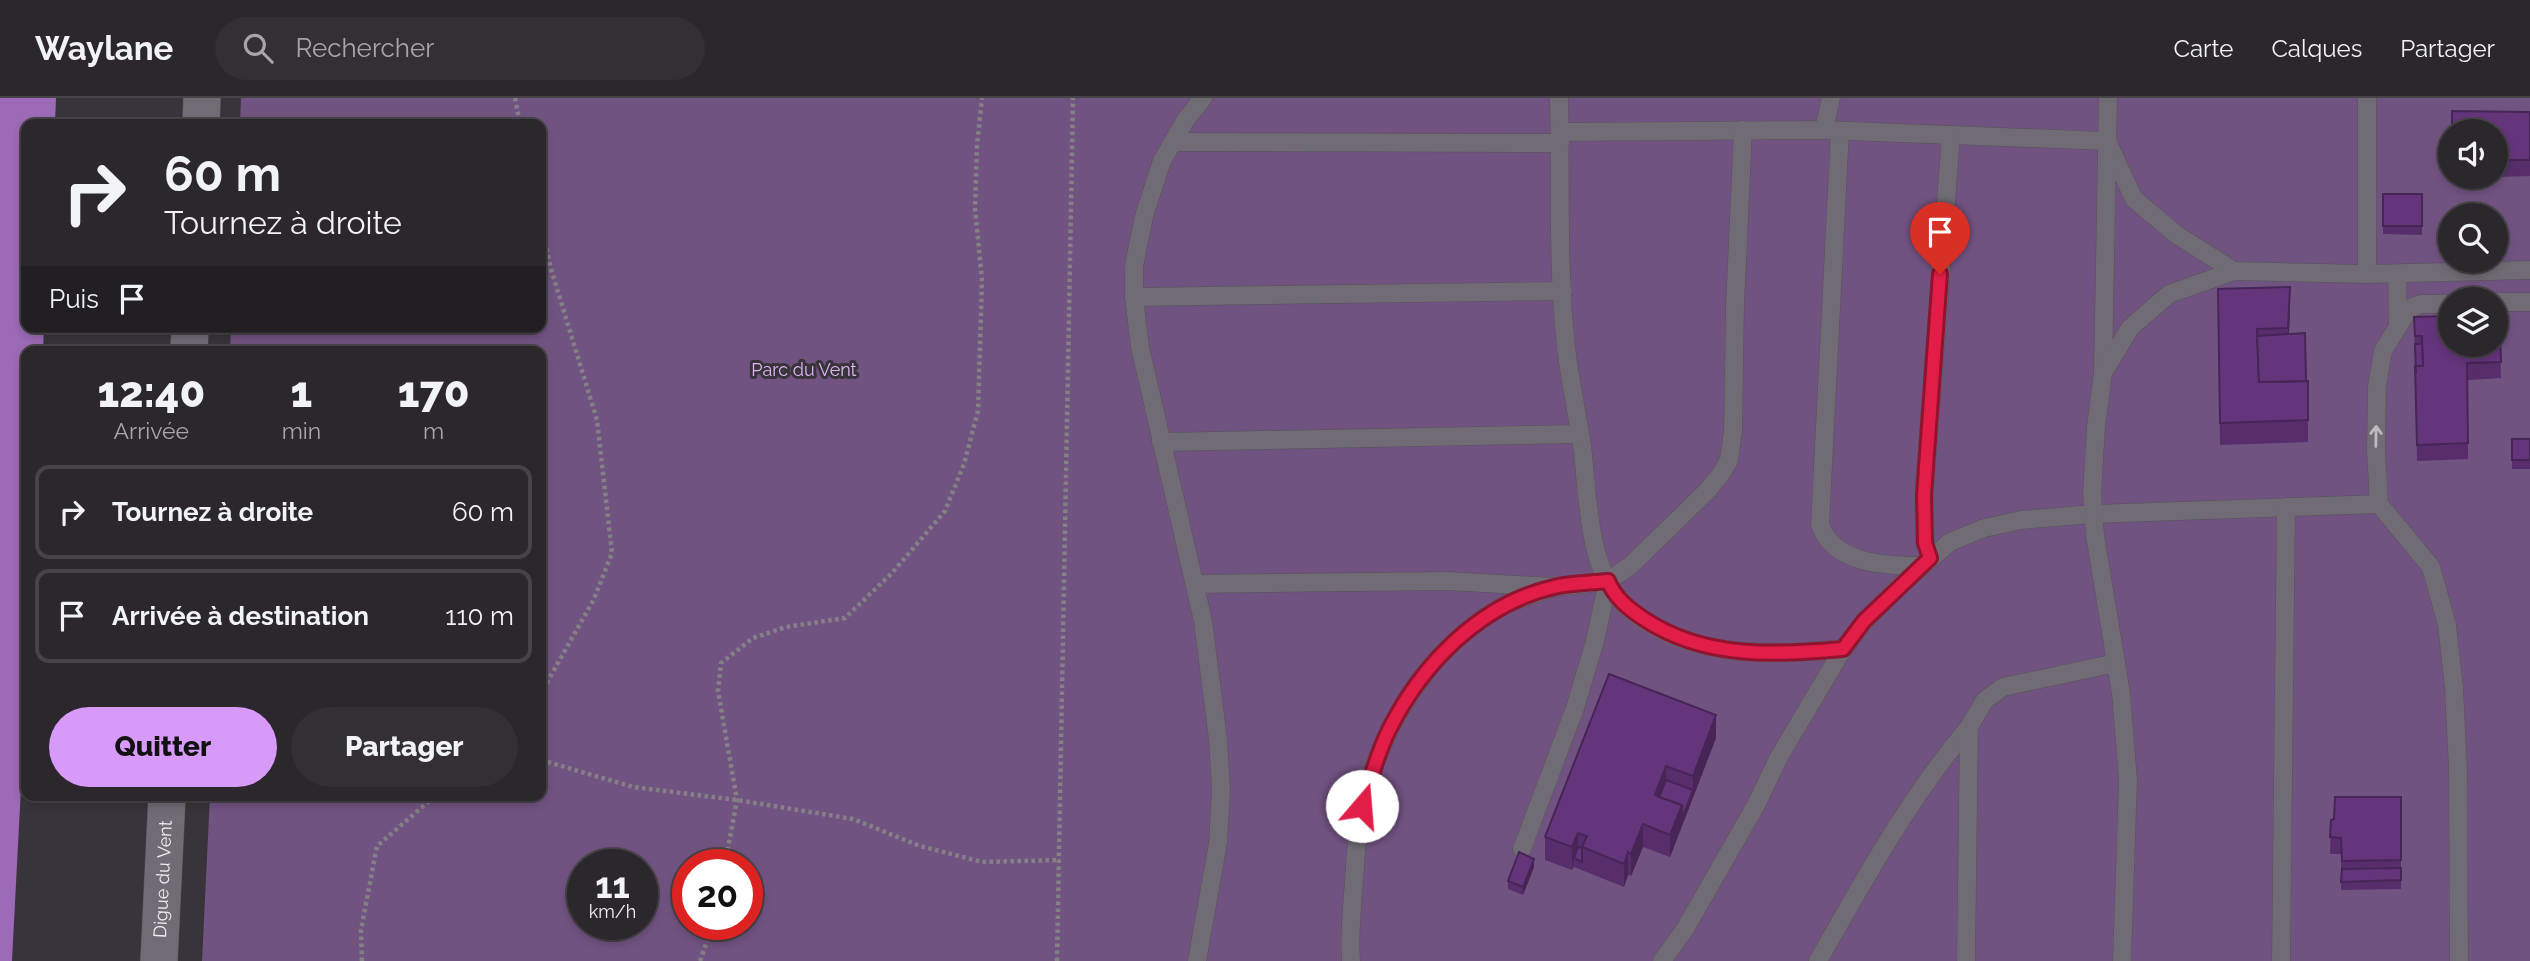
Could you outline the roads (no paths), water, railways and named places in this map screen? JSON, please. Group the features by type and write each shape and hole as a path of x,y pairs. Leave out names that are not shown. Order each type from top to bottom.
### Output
{"street":[{"path":"201,119 202,98"},
{"name":"Digue du Vent","path":"159,961 167,801"}],"lane":[{"path":"1197,961 1218,844 1221,790 1213,689 1195,584 1140,347 1134,297 1134,266 1144,216 1162,161 1203,98"},
{"path":"1559,98 1566,347 1593,544 1611,590 1629,609 1656,627 1685,641 1730,652 1783,654 1843,649"},
{"path":"1830,98 1832,130 1820,525 1825,537 1844,553 1866,562 1884,565 1925,562"},
{"path":"2108,98 2103,373 2096,427 2093,514 2121,692 2128,780 2122,961"},
{"path":"2367,98 2367,274"},
{"path":"1174,142 1560,138 1743,130 1832,130 2107,141"},
{"path":"1195,584 1448,582 1554,587 1608,581 1631,565 1721,474 1729,460 1735,389 1735,306 1743,130"},
{"path":"1925,562 1924,495 1951,135"},
{"path":"2107,141 2134,199 2177,235 2234,271"},
{"path":"2103,373 2130,328 2169,294 2234,271 2397,274 2530,270"},
{"path":"2397,274 2399,325"},
{"path":"1134,297 1563,291"},
{"path":"2508,302 2530,302"},
{"path":"2438,304 2413,307 2383,351 2377,387 2376,450 2379,504 2431,567 2447,625 2454,688 2458,769 2459,961"},
{"path":"1161,442 1579,434"},
{"path":"1662,961 1691,918 1756,805 1779,757 1843,649 1864,621 1925,562 1950,542 1984,528 2021,520 2093,514 2379,504"},
{"path":"2281,961 2286,507"},
{"path":"1522,849 1575,708 1595,641 1608,581"},
{"path":"1351,961 1349,932 1356,839 1362,806 1389,731 1412,690 1441,653 1473,626 1504,606 1554,587"},
{"path":"1818,961 1915,797 1969,727 1985,700 2003,687 2116,663"},
{"path":"1966,961 1969,727"}],"park label":[{"name":"Parc du Vent","path":"804,370"}]}
